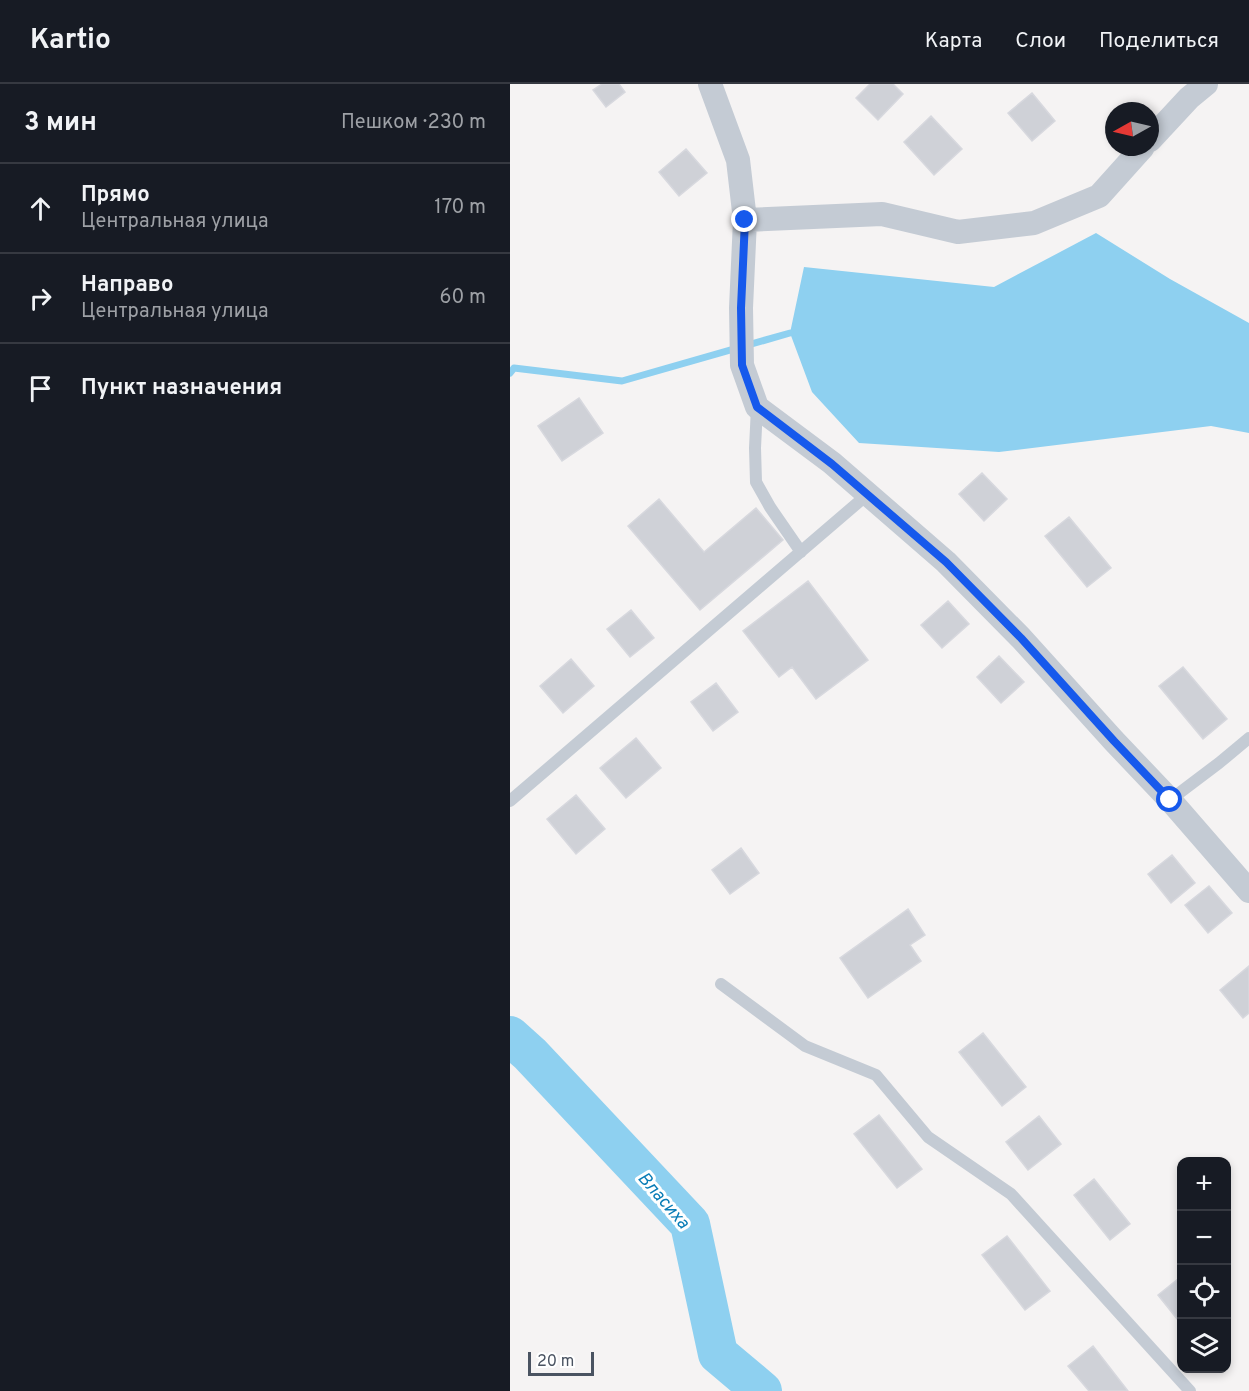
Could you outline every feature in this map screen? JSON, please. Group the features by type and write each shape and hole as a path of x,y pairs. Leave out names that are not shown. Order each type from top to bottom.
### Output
{"street":[{"path":"710,84 738,160 745,220 741,308 742,365 757,407 832,464 946,562 1021,638 1170,800 1249,891"},
{"path":"1159,130 1189,98 1206,84"},
{"path":"745,220 882,214 958,231 1034,223 1099,196 1135,156"}],"lane":[{"path":"757,407 756,482 801,552"},
{"path":"510,801 868,494"},
{"path":"1170,800 1249,738"},
{"path":"721,984 805,1046 876,1075 928,1137 1011,1194 1190,1391"}],"water":[{"path":"1096,233 1170,279 1249,323 1249,433 1211,426 999,452 859,443 812,392 790,333 804,267 994,287"}],"building":[{"path":"602,84 619,84 625,92 606,107 593,90"},
{"path":"870,84 893,84 903,94 878,120 856,98"},
{"path":"1032,93 1055,121 1032,141 1008,113"},
{"path":"931,116 962,149 934,175 904,142"},
{"path":"686,149 707,173 679,196 659,172"},
{"path":"579,398 603,433 562,461 538,426"},
{"path":"982,473 1007,499 984,521 959,494"},
{"path":"659,499 704,552 756,508 783,540 700,610 628,526"},
{"path":"1069,517 1111,568 1087,587 1045,536"},
{"path":"808,581 868,660 816,699 792,667 779,677 743,631"},
{"path":"948,601 969,624 942,648 921,625"},
{"path":"631,610 654,638 630,657 607,629"},
{"path":"999,656 1024,682 1001,703 977,677"},
{"path":"571,659 594,686 563,713 540,686"},
{"path":"1183,667 1227,719 1203,739 1159,686"},
{"path":"716,683 738,712 713,731 691,702"},
{"path":"636,738 661,768 626,798 600,768"},
{"path":"576,795 605,829 576,854 547,819"},
{"path":"741,848 759,873 730,894 712,870"},
{"path":"1172,855 1195,883 1171,903 1148,874"},
{"path":"1209,886 1232,913 1208,933 1185,905"},
{"path":"908,909 925,935 910,945 921,961 868,998 840,958"},
{"path":"1249,966 1249,1013 1243,1018 1220,990"},
{"path":"983,1033 1026,1087 1002,1106 959,1052"},
{"path":"879,1115 922,1169 897,1188 854,1134"},
{"path":"1039,1116 1061,1144 1028,1170 1006,1142"},
{"path":"1094,1179 1130,1224 1110,1240 1074,1195"},
{"path":"1007,1236 1050,1291 1025,1310 982,1255"},
{"path":"1177,1280 1177,1319 1158,1295"},
{"path":"1093,1346 1128,1391 1089,1391 1068,1366"}],"waterway":[{"path":"510,373 514,368 622,381 790,333"},
{"name":"Власиха","path":"510,1036 530,1054 690,1224 718,1354 762,1391"}],"route":[{"path":"745,220 741,308 742,365 757,407 832,464 946,562 1021,638 1170,800"}]}
